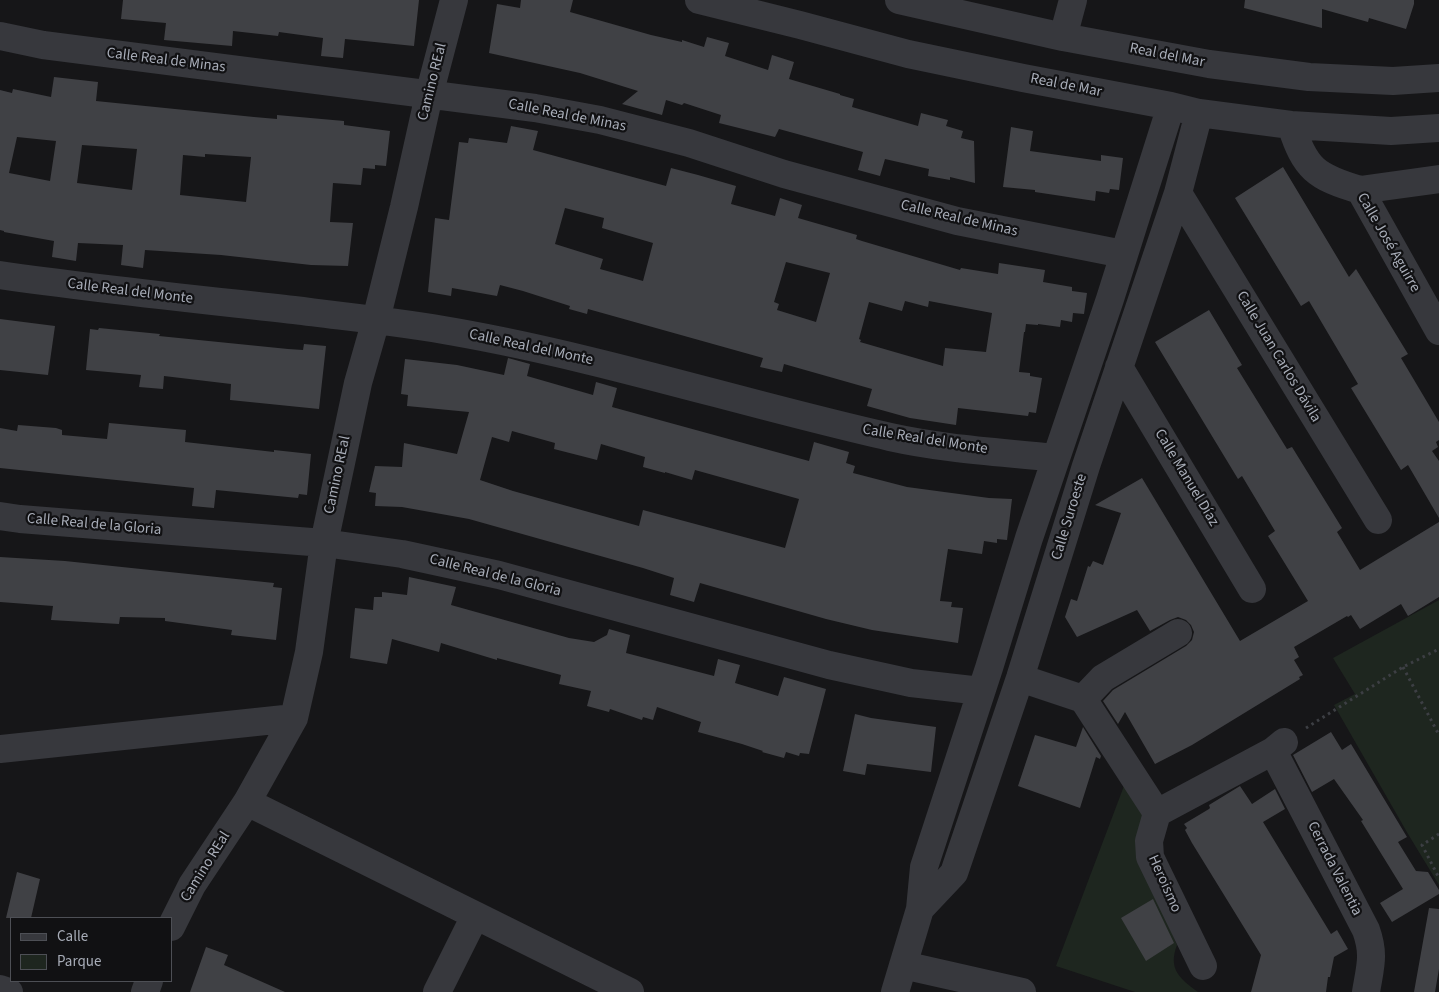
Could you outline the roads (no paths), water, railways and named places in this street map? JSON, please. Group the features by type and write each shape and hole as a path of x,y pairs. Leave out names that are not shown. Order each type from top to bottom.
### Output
{"street":[{"name":"Camino REal","path":"172,925 192,885 247,802 294,718 309,652 324,543 358,383 376,320 429,95 454,0"},
{"name":"Real de Mar","path":"699,0 908,54 1199,113 1292,125 1391,131 1439,128"},
{"name":"Real del Mar","path":"899,0 1063,37 1209,64 1309,77 1393,81 1439,78"},
{"path":"1063,37 1073,0"},
{"name":"Calle Real de Minas","path":"0,36 43,45 534,108 600,120 689,142 784,174 957,221 1123,254"},
{"name":"Calle Suroeste","path":"895,992 920,909 924,867 1055,458 1171,106"},
{"name":"Calle Suroeste","path":"920,909 954,873 1020,678 1086,466 1178,193 1199,113"},
{"name":"Calle José Aguirre","path":"1292,125 1298,146 1307,164 1323,176 1337,183 1360,190 1439,330"},
{"path":"1360,190 1439,179"},
{"name":"Calle Juan Carlos Dávila","path":"1178,193 1378,520"},
{"name":"Calle Real del Monte","path":"0,275 454,331 538,348 644,373 892,437 963,448 1055,458"},
{"name":"Calle Manuel Díaz","path":"1119,367 1252,589"},
{"name":"Calle Real de la Gloria","path":"0,516 324,543 402,554 499,575 848,669 911,683 981,691"},
{"path":"1083,699 1102,678 1178,633"},
{"path":"1020,678 1083,699 1157,813"},
{"path":"0,749 294,718"},
{"name":"Cerrada Valentia","path":"1157,813 1279,747 1366,930 1372,956 1366,992"},
{"path":"247,802 630,992"},
{"name":"Heroismo","path":"1157,813 1149,842 1150,857 1203,966"},
{"path":"437,992 475,916"},
{"path":"903,964 1022,992"},
{"path":"0,990 9,992"}]}
